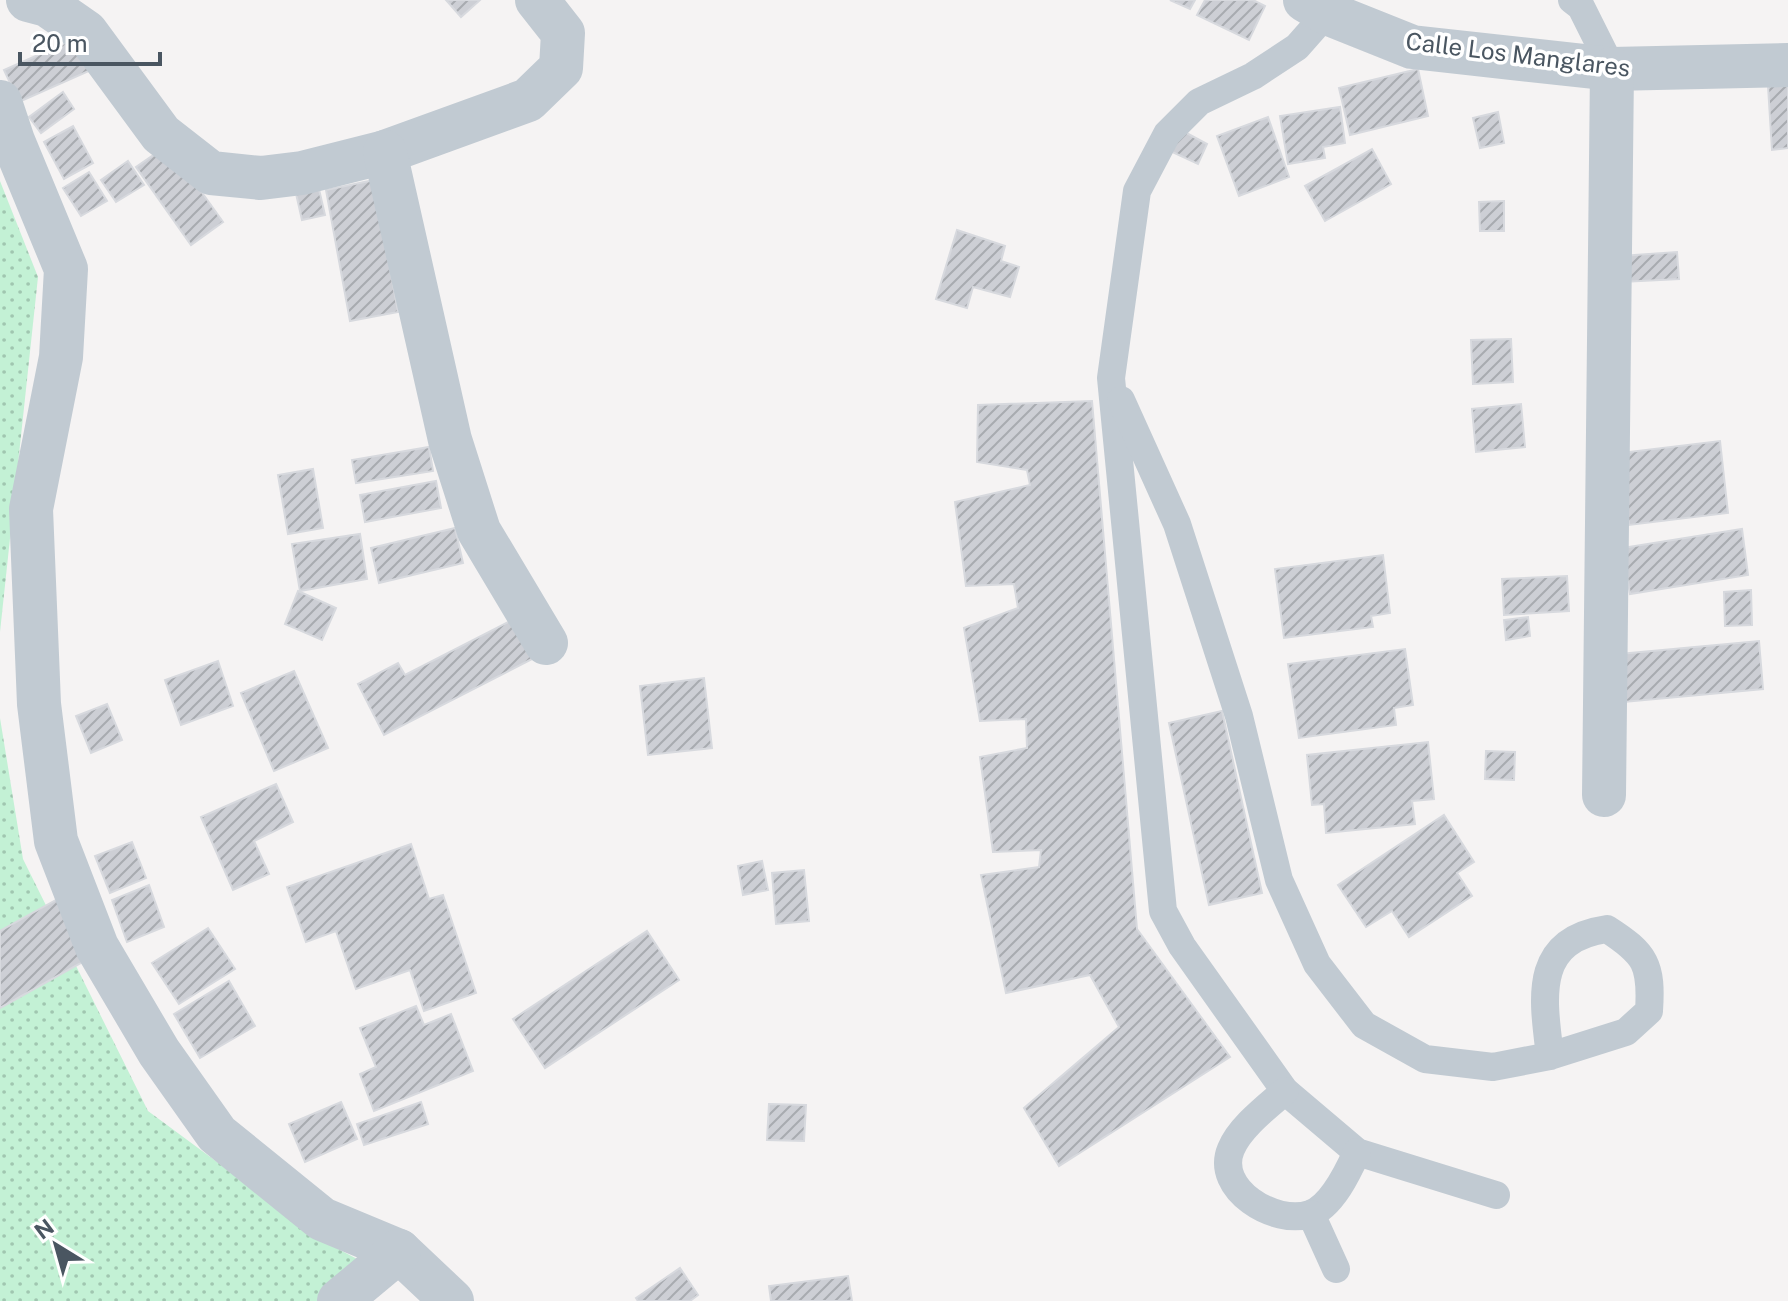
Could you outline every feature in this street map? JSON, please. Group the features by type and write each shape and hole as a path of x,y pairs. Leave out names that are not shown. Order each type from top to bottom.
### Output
{"street":[{"path":"28,0 47,5 86,32 161,134 211,173 261,178 302,173 385,152 528,100 561,68 563,33 537,0"},
{"name":"Calle Los Manglares","path":"1316,6 1412,47 1612,69 1788,65"},
{"path":"1604,795 1612,69"},
{"path":"0,102 66,269 61,357 31,509 39,704 56,841 97,947 159,1052 217,1134 322,1219 399,1251 452,1301"},
{"path":"385,152 450,440 479,531 546,643"},
{"path":"339,1301 399,1251"}],"lane":[{"path":"1572,0 1581,7 1612,69"},
{"path":"1316,6 1297,47 1253,76 1199,102 1167,134 1137,191 1111,378 1163,911 1182,946 1285,1091 1357,1152 1496,1195"},
{"path":"1111,378 1177,524 1239,716 1279,880 1317,964 1364,1025 1425,1059 1493,1067 1550,1056 1626,1032 1649,1011 1651,980 1643,957 1629,943 1607,929 1585,932 1563,945 1550,968 1543,995 1550,1056"},
{"path":"1285,1091 1255,1117 1231,1149 1228,1168 1236,1187 1262,1208 1287,1217 1311,1214 1340,1187 1357,1152"},
{"path":"1311,1214 1336,1269"}],"green space":[{"path":"0,181 38,277 0,632"},
{"path":"0,718 23,859 148,1111 327,1243 374,1268 327,1301 0,1301"}],"building":[{"path":"446,0 480,0 461,17"},
{"path":"1170,0 1195,0 1190,9"},
{"path":"1205,0 1253,0 1265,6 1249,40 1197,15"},
{"path":"76,38 91,70 19,102 4,70"},
{"path":"1418,69 1428,116 1350,135 1339,88"},
{"path":"1788,85 1788,148 1772,150 1768,86"},
{"path":"63,92 74,109 41,133 29,117"},
{"path":"1340,107 1345,143 1323,147 1325,158 1288,164 1280,116"},
{"path":"1498,112 1504,143 1480,148 1473,118"},
{"path":"1268,117 1289,177 1239,196 1217,136"},
{"path":"73,126 93,163 64,179 44,142"},
{"path":"1179,129 1207,144 1198,164 1168,150"},
{"path":"168,145 223,222 191,245 136,167"},
{"path":"1372,149 1391,184 1325,221 1305,186"},
{"path":"128,161 144,185 116,202 101,180"},
{"path":"89,172 107,201 81,216 63,188"},
{"path":"374,180 398,312 350,321 326,190"},
{"path":"318,185 325,215 302,220 295,189"},
{"path":"1504,201 1504,231 1480,231 1479,202"},
{"path":"957,230 1005,246 1001,261 1019,267 1010,297 973,287 967,308 936,299"},
{"path":"1677,252 1679,279 1622,282 1621,256"},
{"path":"1511,339 1513,382 1473,384 1471,340"},
{"path":"1092,401 1137,929 1230,1057 1059,1166 1024,1108 1119,1027 1090,975 1006,993 981,875 1039,867 1041,850 993,852 980,757 1027,748 1026,719 980,721 964,628 1018,608 1014,584 966,586 955,502 1030,485 1027,470 977,462 978,405"},
{"path":"1521,404 1525,447 1476,452 1472,409"},
{"path":"1720,441 1728,513 1629,525 1620,453"},
{"path":"429,447 433,471 356,483 352,460"},
{"path":"313,469 323,528 288,534 278,475"},
{"path":"436,481 441,508 365,522 360,495"},
{"path":"455,528 463,563 379,583 371,548"},
{"path":"1742,529 1748,575 1630,594 1622,548"},
{"path":"360,534 367,579 300,591 292,544"},
{"path":"1383,555 1390,613 1371,616 1373,627 1284,638 1275,569"},
{"path":"1567,576 1569,611 1504,615 1502,579"},
{"path":"1751,590 1752,625 1725,626 1724,592"},
{"path":"298,591 336,608 322,640 285,624"},
{"path":"1528,617 1530,636 1506,640 1504,620"},
{"path":"512,620 532,659 384,735 358,684 398,663 405,675"},
{"path":"1759,641 1763,689 1624,702 1620,654"},
{"path":"1405,649 1413,705 1394,708 1396,725 1299,738 1288,664"},
{"path":"218,661 233,706 181,725 165,680"},
{"path":"294,671 328,748 274,771 241,693"},
{"path":"704,678 712,748 648,755 640,686"},
{"path":"107,704 122,740 91,753 76,716"},
{"path":"1222,711 1262,893 1209,905 1169,723"},
{"path":"1428,742 1434,799 1412,801 1415,824 1326,833 1324,804 1312,805 1307,755"},
{"path":"1486,751 1515,752 1514,780 1485,779"},
{"path":"276,784 293,822 254,841 269,874 233,890 201,817"},
{"path":"1444,815 1474,862 1457,873 1472,896 1409,937 1392,911 1366,927 1338,885"},
{"path":"132,842 146,878 110,893 95,856"},
{"path":"411,844 429,899 443,895 476,993 424,1011 410,970 356,989 336,931 306,942 287,887"},
{"path":"762,861 768,890 743,895 738,866"},
{"path":"804,870 809,921 776,924 772,873"},
{"path":"149,885 164,927 127,942 112,900"},
{"path":"63,896 95,955 0,1008 0,931"},
{"path":"208,928 235,969 179,1004 152,963"},
{"path":"647,931 679,980 545,1068 513,1019"},
{"path":"229,981 255,1026 200,1058 174,1014"},
{"path":"416,1006 424,1025 451,1014 473,1071 374,1111 360,1074 376,1067 360,1028"},
{"path":"341,1102 357,1139 305,1162 289,1124"},
{"path":"421,1102 428,1124 364,1145 357,1124"},
{"path":"769,1104 806,1105 804,1141 767,1140"},
{"path":"680,1268 698,1295 690,1301 638,1301 636,1298"},
{"path":"848,1276 852,1301 771,1301 769,1286"}]}
